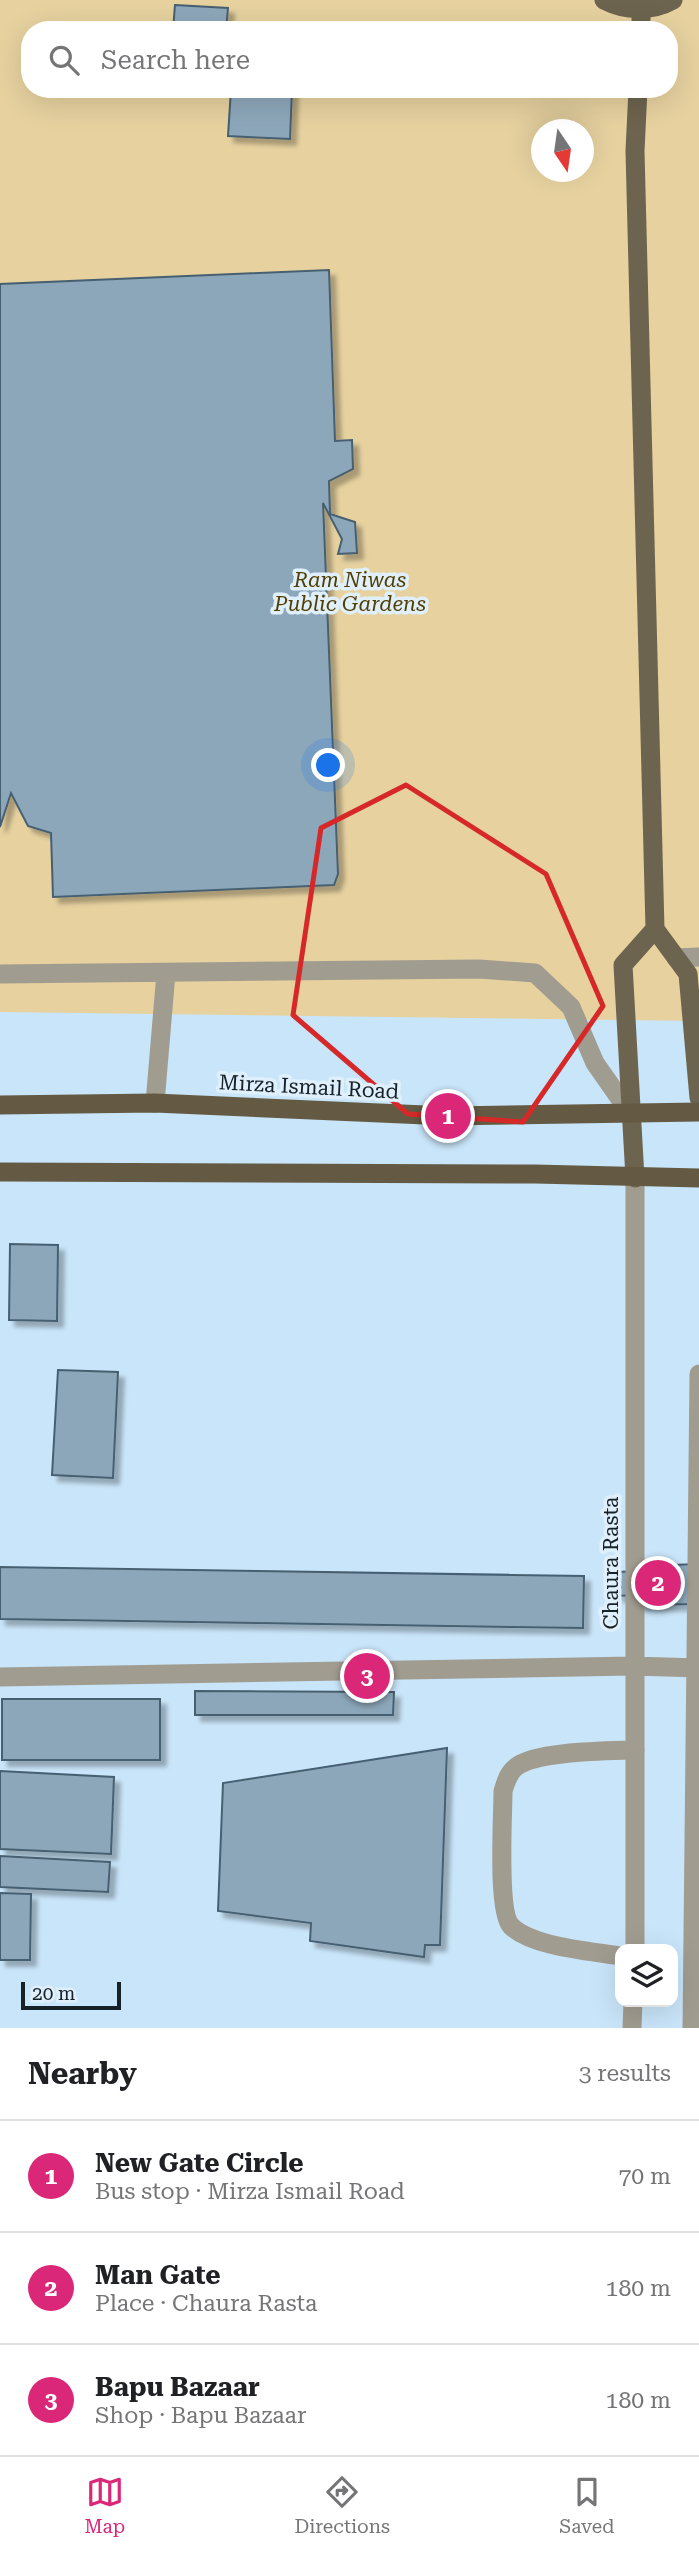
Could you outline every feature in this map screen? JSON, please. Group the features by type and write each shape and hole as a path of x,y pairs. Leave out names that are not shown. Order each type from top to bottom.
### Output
{"highway":[{"name":"Mirza Ismail Road","path":"0,1105 155,1103 448,1116 699,1112"},
{"path":"0,1172 535,1174 699,1178"}],"main road":[{"path":"604,0 617,6 641,9 663,5 673,0"},
{"path":"640,21 641,9"},
{"path":"638,98 635,151 655,929 688,974 699,1098"},
{"path":"635,1178 623,965 655,929"}],"street":[{"path":"676,958 699,957"},
{"path":"0,974 479,969 535,973 571,1007 595,1063 630,1113"},
{"path":"155,1103 166,973"},
{"name":"Chaura Rasta","path":"635,1178 635,1944"},
{"path":"692,2028 698,1668 699,1374"},
{"path":"0,1676 633,1666 698,1668"},
{"path":"615,1955 525,1936 510,1925 504,1912 503,1791 507,1777 516,1766 534,1760 573,1753 635,1750"},
{"path":"632,2028 633,2007"}],"highlighted area":[{"path":"406,785 546,874 603,1006 523,1122 408,1114 293,1015 321,828"}],"green space":[{"name":"Ram Niwas Public Gardens","path":"0,0 699,0 699,1021 0,1012"}],"building":[{"path":"175,5 228,8 227,21 174,21"},
{"path":"230,98 292,98 290,139 228,136"},
{"path":"329,270 335,441 352,440 353,469 329,481 330,514 355,522 357,553 338,554 342,539 323,503 338,874 334,885 53,897 51,833 28,826 11,793 0,827 0,284"},
{"path":"10,1244 58,1245 57,1321 9,1320"},
{"path":"58,1370 118,1372 113,1478 52,1475"},
{"path":"699,1564 699,1604 638,1605 638,1595 617,1596 616,1572 642,1571 642,1566"},
{"path":"0,1567 584,1576 583,1628 0,1619"},
{"path":"195,1691 394,1692 393,1715 195,1715"},
{"path":"2,1699 160,1699 160,1760 2,1760"},
{"path":"447,1748 440,1945 425,1945 424,1957 310,1941 311,1923 218,1911 223,1783"},
{"path":"0,1771 114,1777 111,1854 0,1849"},
{"path":"0,1856 110,1862 108,1892 0,1887"},
{"path":"0,1893 31,1894 30,1960 0,1960"}],"place":[{"name":"New Gate Circle","path":"448,1116"},
{"name":"Man Gate","path":"658,1583"},
{"name":"Bapu Bazaar","path":"367,1676"}]}
